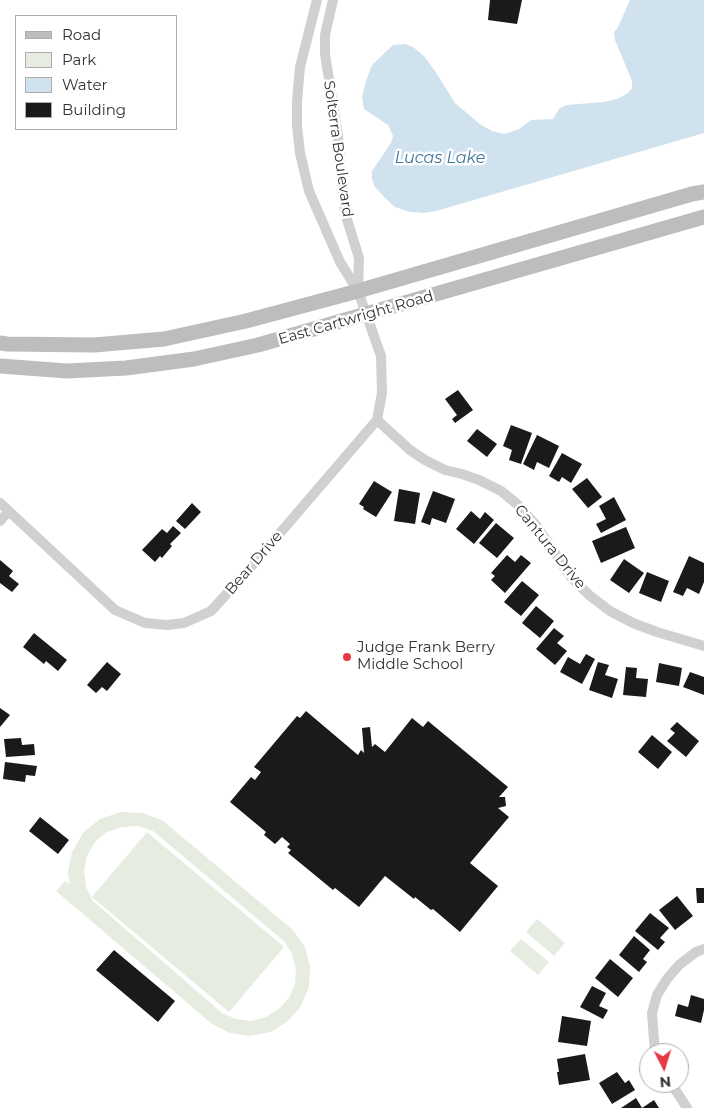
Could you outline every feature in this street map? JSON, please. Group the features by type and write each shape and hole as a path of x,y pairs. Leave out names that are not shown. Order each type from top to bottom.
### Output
{"main road":[{"name":"East Cartwright Road","path":"0,343 94,345 164,338 246,322 704,192"},
{"name":"East Cartwright Road","path":"0,366 67,371 126,368 194,359 258,346 704,217"}],"street":[{"name":"Solterra Boulevard","path":"317,0 300,67 297,126 300,153 309,191 340,262 358,291"},
{"name":"Solterra Boulevard","path":"330,1 325,35 325,54 338,137 345,213 359,258 358,291"},
{"path":"358,291 381,356 382,393 377,420"},
{"name":"Bear Drive","path":"0,503 115,610 145,623 167,625 184,623 211,611 377,420"},
{"name":"Cantura Drive","path":"377,420 410,450 425,460 444,470 479,480 501,491 517,504 536,525 571,576 589,595 610,610 633,623 704,646"},
{"path":"0,521 9,511"},
{"path":"654,1043 652,1013 658,995 667,979 679,965 696,952 704,949"},
{"path":"677,1093 687,1108"}],"green space":[{"path":"121,812 142,813 162,820 293,930 305,947 310,967 309,987 301,1006 288,1021 271,1032 250,1036 230,1033 212,1024 56,891 65,881 70,885 68,873 72,852 83,833 100,819","holes":["138,826 153,831 284,941 292,954 296,969 295,984 289,998 279,1009 266,1017 251,1021 236,1019 222,1013 93,901 86,887 84,871 87,856 95,842 107,832 122,827"]},
{"path":"147,832 284,947 229,1012 92,897"},
{"path":"537,919 565,943 554,956 526,932"},
{"path":"521,939 549,962 538,975 510,951"}],"water":[{"name":"Lucas Lake","path":"630,0 704,0 704,133 424,213 410,212 395,207 375,187 372,171 391,143 393,136 388,125 364,109 362,97 372,65 393,45 405,44 413,47 424,56 455,103 481,125 492,131 504,134 519,129 531,120 553,119 559,109 566,105 604,102 617,99 628,93 632,88 632,81 615,40 614,32"}],"building":[{"path":"490,0 522,0 517,24 488,20"},
{"path":"458,390 473,410 455,423 452,419 457,415 445,399"},
{"path":"511,425 532,433 521,464 509,460 512,450 503,446"},
{"path":"477,429 497,444 487,457 467,441"},
{"path":"537,435 559,446 549,468 537,462 534,470 523,464"},
{"path":"562,453 582,464 571,483 562,477 559,482 549,476"},
{"path":"587,478 602,497 588,508 572,489"},
{"path":"374,481 392,492 376,517 363,509 364,507 359,504"},
{"path":"399,489 420,493 415,524 394,521"},
{"path":"433,491 455,499 446,523 432,518 430,525 421,522"},
{"path":"614,497 626,520 601,533 596,524 606,519 599,506"},
{"path":"192,503 201,512 185,529 176,521"},
{"path":"471,511 480,519 485,512 494,520 474,544 456,529"},
{"path":"496,523 514,538 497,558 479,543"},
{"path":"173,526 181,533 170,544 172,546 162,558 160,556 155,562 142,550 162,529 167,533"},
{"path":"626,527 635,548 601,563 592,541"},
{"path":"507,555 515,562 521,555 531,563 505,593 491,580 495,576 491,573"},
{"path":"689,556 704,563 704,582 699,594 687,588 683,596 673,592"},
{"path":"624,559 644,573 629,593 610,580"},
{"path":"0,560 13,571 9,576 19,584 12,592 0,583"},
{"path":"647,572 669,581 661,602 639,593"},
{"path":"522,581 539,595 521,616 504,602"},
{"path":"536,606 554,621 540,638 522,623"},
{"path":"554,628 564,636 557,643 567,651 555,665 536,649"},
{"path":"34,633 67,660 58,671 46,661 44,664 23,647"},
{"path":"586,654 595,659 582,684 560,672 568,657 580,664"},
{"path":"107,662 121,674 107,691 102,687 96,693 87,685"},
{"path":"598,662 609,665 605,675 618,679 612,698 589,690"},
{"path":"659,663 682,668 679,686 656,682"},
{"path":"626,667 637,668 636,678 648,679 646,697 623,695"},
{"path":"690,672 704,677 704,695 683,687"},
{"path":"0,708 10,715 0,727"},
{"path":"306,711 358,755 361,750 364,753 362,728 370,727 372,747 375,744 385,752 412,718 423,727 428,721 508,787 499,797 505,797 506,806 498,808 509,817 470,863 498,886 460,932 433,909 431,910 415,897 414,899 385,876 359,907 335,888 333,890 288,853 291,850 287,847 290,844 282,837 275,844 264,835 266,832 230,802 251,777 255,780 261,772 254,767 297,716 300,718"},
{"path":"677,722 699,741 686,757 667,741 675,733 670,729"},
{"path":"652,735 672,752 658,769 638,752"},
{"path":"21,738 22,745 34,744 35,755 6,757 4,739"},
{"path":"5,762 37,766 35,776 26,775 25,782 3,779"},
{"path":"40,817 69,840 58,854 29,831"},
{"path":"696,888 704,888 704,903 697,903"},
{"path":"677,896 693,916 675,930 659,910"},
{"path":"650,913 669,928 660,938 665,942 658,950 635,931"},
{"path":"634,936 650,950 643,959 647,962 639,972 619,955"},
{"path":"114,950 175,1001 158,1022 96,970"},
{"path":"610,959 633,978 618,997 595,978"},
{"path":"592,986 606,993 599,1006 608,1010 603,1019 580,1007"},
{"path":"691,995 704,999 701,1023 675,1016 678,1004 688,1007"},
{"path":"562,1016 591,1021 587,1046 558,1042"},
{"path":"585,1054 590,1080 559,1085 557,1059"},
{"path":"617,1072 625,1083 629,1080 635,1090 612,1104 599,1083"},
{"path":"636,1098 642,1108 621,1108"},
{"path":"654,1100 659,1108 642,1108"}],"place":[{"name":"Judge Frank Berry Middle School","path":"347,657"}]}
